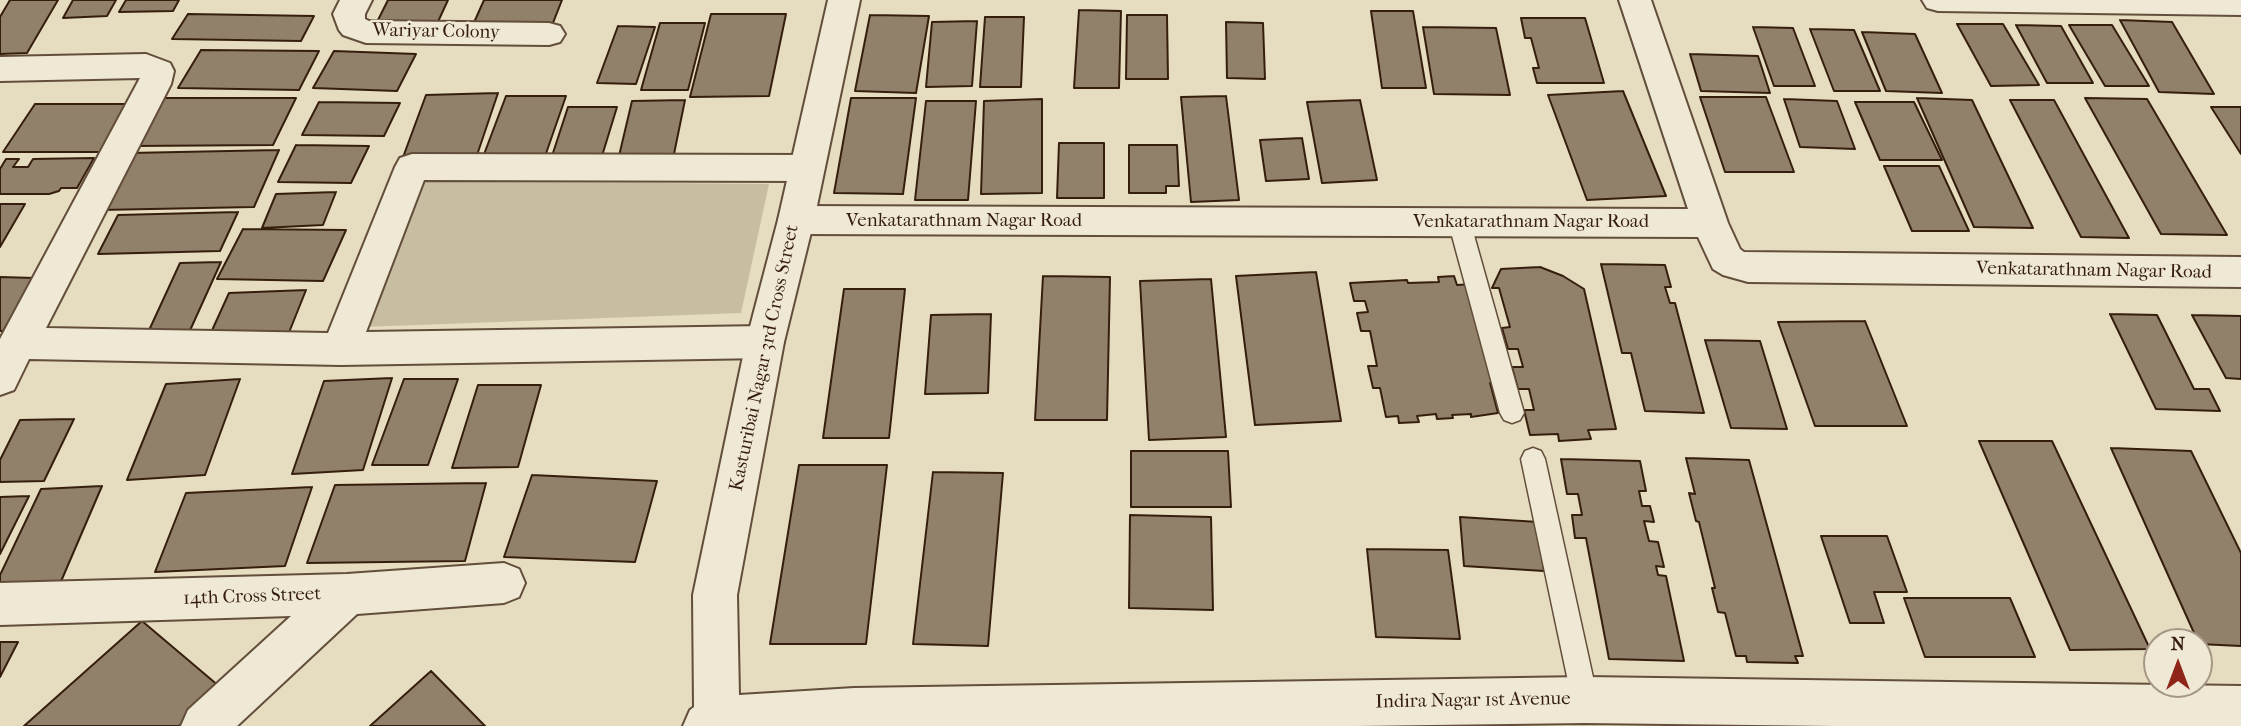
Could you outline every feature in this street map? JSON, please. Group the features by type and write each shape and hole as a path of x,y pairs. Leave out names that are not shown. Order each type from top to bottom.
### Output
{"street":[{"name":"Wariyar Colony","path":"356,0 349,15 350,22 366,32 549,34"},
{"name":"Kasturibai Nagar 3rd Cross Street","path":"712,723 715,595 765,342 796,220 844,0"},
{"path":"1635,0 1710,223"},
{"path":"1938,0 2241,4"},
{"path":"0,69 146,66 159,71 155,84 0,378"},
{"path":"341,348 412,167 807,168"},
{"name":"Venkatarathnam Nagar Road","path":"796,220 1710,223 1726,259 1736,265 1748,267 2241,272"},
{"path":"17,343 341,348 765,342"},
{"name":"14th Cross Street","path":"0,604 347,594 504,583"},
{"path":"204,726 347,594"},
{"name":"Indira Nagar 1st Avenue","path":"712,723 868,710 1585,700 1966,716 2241,709"}],"lane":[{"path":"1459,221 1512,413"},
{"path":"1533,459 1585,700"}],"shaded area":[{"path":"421,181 769,184 741,313 363,327"}],"building":[{"path":"10,0 58,0 27,53 0,54 0,17"},
{"path":"73,0 116,0 107,16 63,18"},
{"path":"126,0 179,0 173,11 119,12"},
{"path":"388,0 448,0 436,26 375,26"},
{"path":"484,0 562,0 551,28 472,27"},
{"path":"1079,10 1121,11 1119,88 1074,88"},
{"path":"1371,11 1413,11 1426,88 1382,88"},
{"path":"188,14 314,16 301,41 172,39"},
{"path":"711,14 786,14 769,96 690,97"},
{"path":"870,15 929,16 916,93 855,91"},
{"path":"1127,15 1167,15 1168,79 1126,79"},
{"path":"985,17 1024,17 1021,87 980,87"},
{"path":"1521,18 1585,18 1604,83 1537,83 1533,68 1539,68 1531,38 1525,38"},
{"path":"2120,20 2172,22 2214,94 2159,92"},
{"path":"977,21 972,86 926,87 932,22"},
{"path":"1226,22 1263,23 1265,79 1227,78"},
{"path":"660,23 705,23 688,90 641,90"},
{"path":"1957,24 2003,24 2039,85 1991,86"},
{"path":"2016,25 2061,26 2093,83 2047,83"},
{"path":"2069,25 2112,25 2149,86 2105,86"},
{"path":"618,26 655,27 636,84 597,83"},
{"path":"1423,27 1496,28 1510,95 1434,94"},
{"path":"1753,27 1793,28 1815,86 1774,86"},
{"path":"1810,29 1854,30 1880,91 1834,91"},
{"path":"1862,32 1915,34 1942,93 1886,91"},
{"path":"201,50 319,51 299,90 178,88"},
{"path":"334,51 416,54 397,91 313,88"},
{"path":"1690,54 1758,56 1770,93 1701,91"},
{"path":"1623,91 1666,196 1587,200 1548,95"},
{"path":"498,93 476,158 402,160 426,95"},
{"path":"506,96 566,96 542,165 480,165"},
{"path":"1226,96 1239,200 1191,202 1181,97"},
{"path":"1700,97 1766,97 1794,172 1725,172"},
{"path":"158,98 296,98 273,145 131,146"},
{"path":"851,98 916,98 903,194 834,193"},
{"path":"1917,98 1972,100 2033,228 1974,227"},
{"path":"2085,98 2147,99 2227,235 2161,234"},
{"path":"1042,99 1042,193 981,194 984,101"},
{"path":"1784,99 1837,101 1855,149 1800,147"},
{"path":"685,100 674,154 619,156 632,101"},
{"path":"1360,100 1377,180 1322,183 1307,102"},
{"path":"2010,100 2054,100 2129,238 2081,237"},
{"path":"926,101 976,101 968,200 915,200"},
{"path":"319,102 400,103 384,136 302,135"},
{"path":"1855,102 1914,102 1942,160 1880,160"},
{"path":"35,104 128,104 100,152 3,152"},
{"path":"568,107 617,107 602,156 552,156"},
{"path":"2211,107 2241,107 2241,154"},
{"path":"1302,138 1309,179 1266,181 1260,140"},
{"path":"1059,143 1104,143 1104,198 1057,198"},
{"path":"296,145 369,146 351,183 278,182"},
{"path":"1129,145 1177,145 1179,186 1166,186 1166,193 1129,193"},
{"path":"279,150 254,207 99,210 129,153"},
{"path":"94,158 77,188 61,188 49,194 0,194 0,169 6,159 19,159 13,167 28,167 33,159"},
{"path":"1884,166 1939,166 1969,231 1912,231"},
{"path":"336,192 323,225 262,228 276,194"},
{"path":"0,204 25,204 0,247"},
{"path":"238,212 220,251 98,254 118,215"},
{"path":"243,229 346,230 323,281 217,279"},
{"path":"221,262 187,337 145,339 180,263"},
{"path":"1601,264 1665,265 1671,287 1665,287 1670,303 1675,303 1704,413 1645,411 1631,353 1622,353"},
{"path":"1540,267 1563,276 1584,289 1616,429 1588,430 1591,439 1559,441 1558,434 1530,435 1524,410 1534,410 1529,389 1518,389 1512,367 1523,367 1518,349 1508,349 1502,328 1510,327 1499,288 1492,288 1501,269"},
{"path":"1316,272 1341,421 1255,425 1236,276"},
{"path":"1043,276 1110,277 1107,420 1035,420"},
{"path":"1454,276 1457,285 1473,284 1500,382 1490,383 1498,413 1471,417 1471,414 1452,415 1453,418 1437,419 1436,414 1417,416 1419,422 1399,423 1398,416 1386,417 1380,388 1373,388 1368,366 1377,366 1370,331 1361,331 1357,313 1368,312 1365,301 1354,301 1350,283 1407,280 1408,283 1439,282 1438,277"},
{"path":"0,277 35,278 3,331 0,331"},
{"path":"1211,279 1226,437 1149,440 1140,281"},
{"path":"844,289 905,289 889,438 823,438"},
{"path":"306,290 288,335 209,337 229,293"},
{"path":"991,314 988,393 925,394 931,315"},
{"path":"2110,314 2157,315 2194,389 2209,389 2220,411 2156,409"},
{"path":"2192,315 2241,316 2241,379 2226,378"},
{"path":"1865,321 1907,426 1815,426 1778,322"},
{"path":"1705,340 1760,341 1787,429 1731,428"},
{"path":"392,378 363,470 292,474 324,381"},
{"path":"240,379 205,475 127,480 166,384"},
{"path":"404,379 458,379 428,465 372,465"},
{"path":"478,385 541,385 518,467 452,468"},
{"path":"74,419 44,481 0,482 0,460 20,420"},
{"path":"1979,441 2052,441 2143,634 2143,649 2070,650"},
{"path":"2111,448 2191,451 2241,553 2241,646 2213,645 2213,628 2192,628"},
{"path":"1131,451 1228,451 1231,507 1131,507"},
{"path":"1686,458 1749,460 1803,656 1795,656 1798,663 1747,662 1746,656 1736,656 1725,613 1718,612 1699,522 1696,521 1689,493 1695,494"},
{"path":"1561,459 1640,461 1646,491 1639,491 1642,506 1650,506 1654,522 1644,521 1649,541 1658,542 1664,567 1656,566 1658,575 1666,576 1684,661 1609,659 1586,538 1575,538 1572,515 1582,515 1578,494 1567,494"},
{"path":"799,465 887,465 866,644 770,644"},
{"path":"933,472 1003,473 988,646 913,644"},
{"path":"532,475 657,481 635,562 504,557"},
{"path":"486,483 465,561 307,563 335,485"},
{"path":"102,486 56,593 0,596 0,575 41,489"},
{"path":"312,487 285,566 155,572 186,493"},
{"path":"29,496 0,554 0,497"},
{"path":"1130,515 1211,517 1213,610 1129,608"},
{"path":"1460,517 1538,522 1544,571 1464,566"},
{"path":"1821,536 1887,536 1907,592 1874,592 1884,623 1850,623"},
{"path":"1367,549 1448,550 1460,639 1376,637"},
{"path":"1904,598 2010,598 2035,657 1925,657"},
{"path":"142,621 220,687 179,726 24,726"},
{"path":"0,642 18,642 0,677"},
{"path":"431,671 485,726 370,726"}]}
